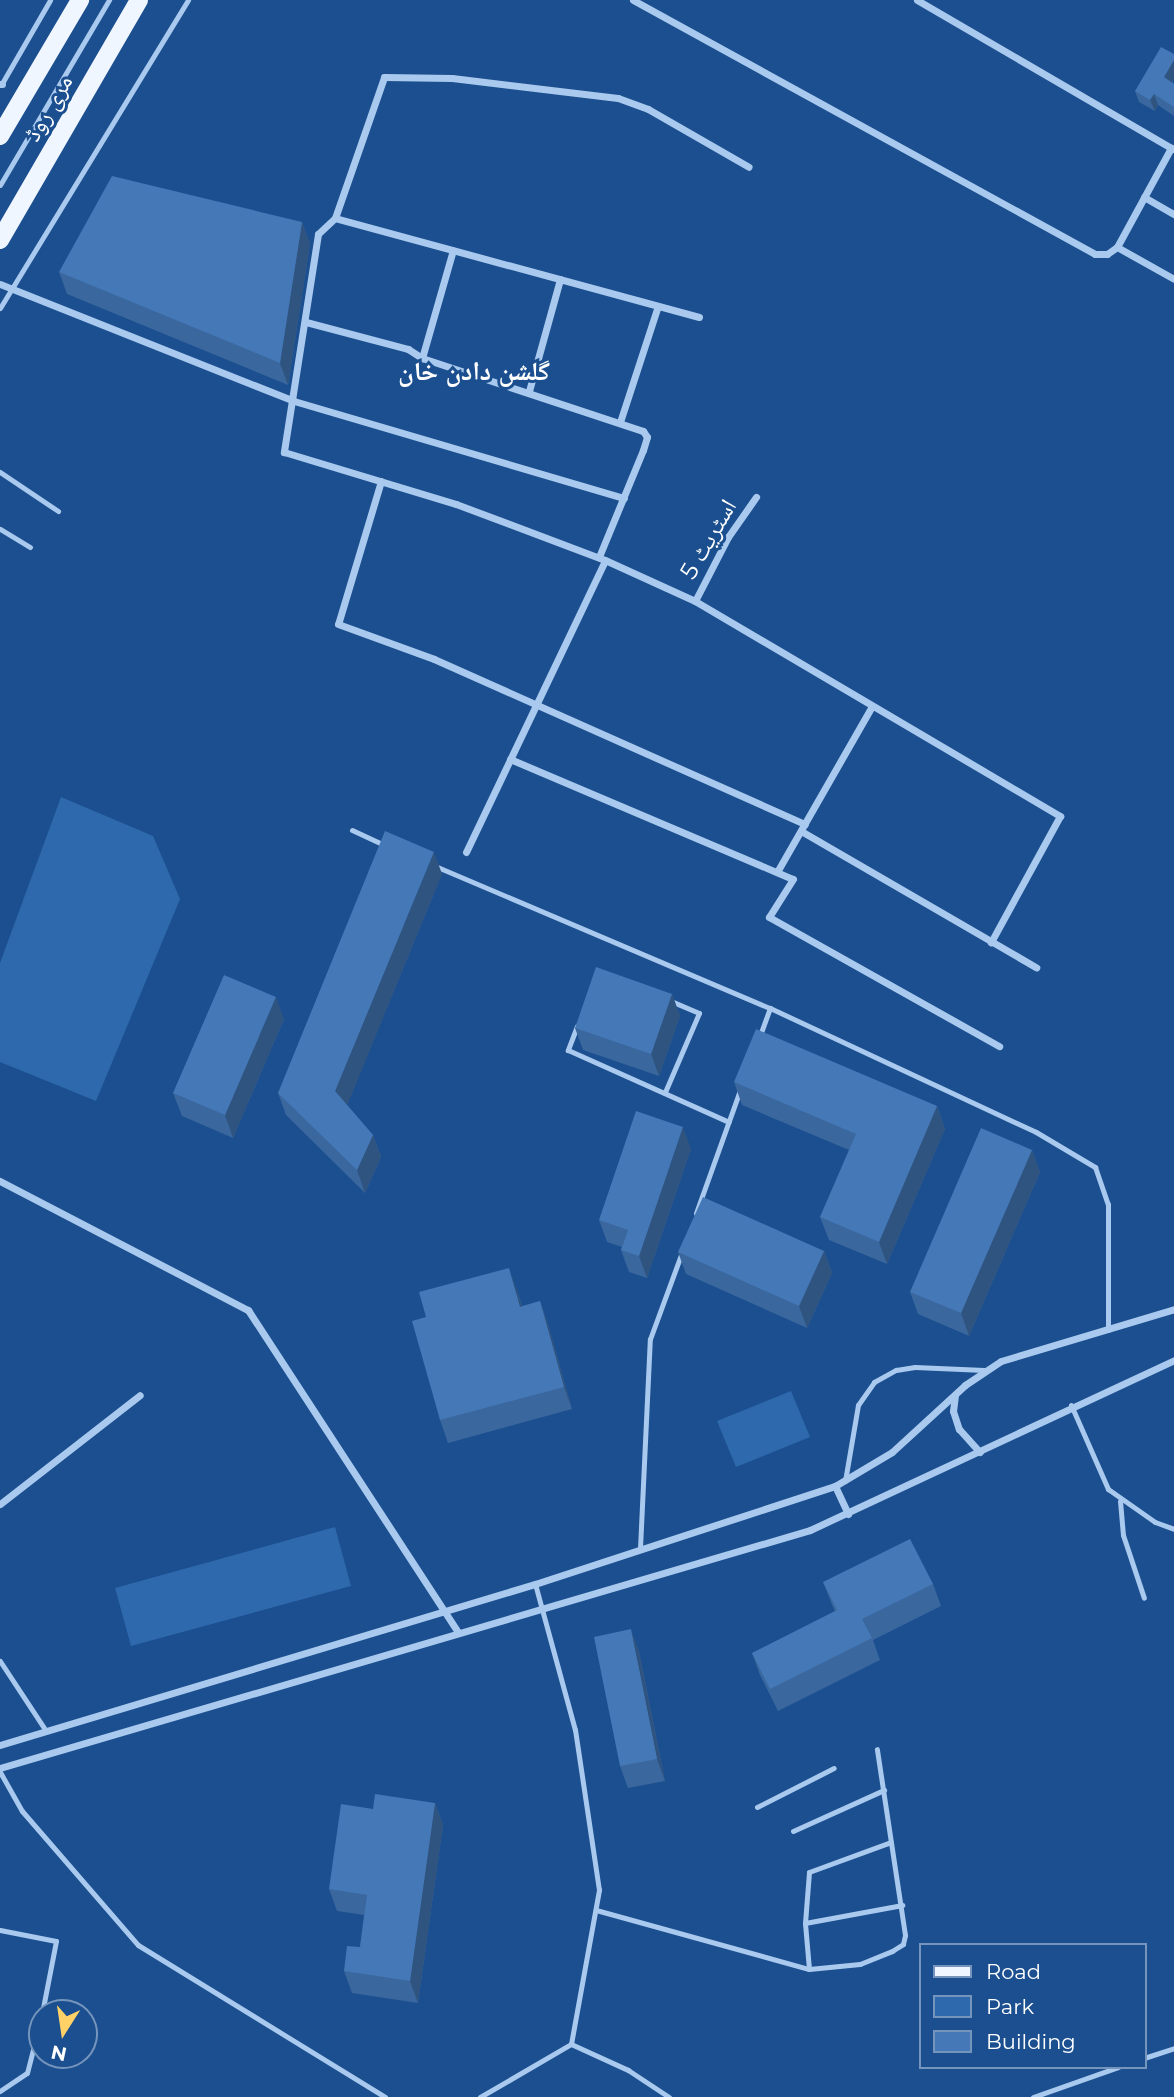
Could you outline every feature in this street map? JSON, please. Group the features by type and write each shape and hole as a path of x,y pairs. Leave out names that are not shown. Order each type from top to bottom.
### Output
{"main road":[{"name":"مری روڈ","path":"0,136 80,0"},
{"name":"مری روڈ","path":"0,240 139,0"}],"street":[{"path":"633,0 1095,254 1107,254 1117,247 1173,148 916,0"},
{"path":"750,167 648,109 618,98 452,79 384,77 335,218 318,234 284,452 381,481 602,558 695,601 1060,816 991,942"},
{"path":"1144,197 1174,214"},
{"path":"335,218 699,317"},
{"path":"1117,247 1174,279"},
{"path":"422,358 453,250"},
{"path":"529,391 560,279"},
{"path":"0,284 294,401 624,498"},
{"path":"620,422 658,306"},
{"path":"306,322 408,348 422,358 620,422 647,437 602,558 466,852"},
{"path":"381,481 338,624 434,659 803,827 1035,967"},
{"name":"اسٹریٹ 5","path":"695,601 728,537 756,498"},
{"path":"777,872 872,706"},
{"path":"510,760 793,879 769,917 999,1046"},
{"path":"0,1181 248,1310 457,1631"},
{"path":"0,1745 444,1609 535,1584 835,1486 892,1452 955,1394 984,1370 1001,1361 1174,1309"},
{"path":"0,1770 457,1631 783,1540 848,1514 1071,1405 1174,1360"},
{"path":"955,1394 953,1411 959,1429 980,1451"},
{"path":"0,1504 140,1395"},
{"path":"835,1486 848,1514"}],"lane":[{"path":"1,85 50,0"},
{"path":"0,185 109,0"},
{"path":"0,308 188,0"},
{"path":"0,472 58,511"},
{"path":"0,529 30,547"},
{"path":"352,830 401,852"},
{"path":"426,863 770,1009 1036,1132 1096,1167 1108,1204 1108,1330"},
{"path":"661,997 699,1013 665,1092"},
{"path":"756,1046 770,1009"},
{"path":"581,1016 568,1050 729,1122"},
{"path":"692,1224 743,1084"},
{"path":"640,1548 650,1339 683,1249"},
{"path":"845,1481 858,1405 874,1382 896,1370 915,1367 984,1370"},
{"path":"1071,1405 1108,1489 1120,1501 1174,1529"},
{"path":"1120,1501 1124,1535 1144,1598"},
{"path":"481,2097 571,2044 599,1890 575,1730 535,1584"},
{"path":"0,1661 46,1731"},
{"path":"596,1910 809,1969 860,1964 903,1944 902,1905 877,1749"},
{"path":"757,1807 834,1768"},
{"path":"0,1770 22,1811 138,1945 384,2097"},
{"path":"793,1831 884,1790"},
{"path":"809,1969 805,1923 809,1872 891,1842"},
{"path":"805,1923 902,1905"},
{"path":"0,1930 56,1941 45,1999"},
{"path":"571,2044 628,2070 669,2097"},
{"path":"1146,2057 1174,2048"},
{"path":"0,2091 27,2073 28,2069"},
{"path":"1033,2097 1112,2069"}],"green space":[{"path":"61,797 153,836 180,899 96,1101 0,1062 0,963"},
{"path":"791,1391 810,1437 736,1467 717,1421"},
{"path":"335,1527 351,1586 131,1646 115,1588"}],"building":[{"path":"1161,47 1174,54 1174,60 1164,77 1174,84 1174,107 1154,94 1150,100 1135,91"},
{"path":"112,176 302,222 280,363 59,272"},
{"path":"385,831 434,852 335,1091 373,1135 357,1170 278,1093"},
{"path":"596,967 672,994 651,1054 575,1028"},
{"path":"224,975 276,997 225,1115 173,1093"},
{"path":"756,1029 937,1106 879,1242 820,1217 856,1134 734,1082"},
{"path":"636,1111 683,1127 639,1256 621,1250 628,1230 599,1220"},
{"path":"981,1128 1032,1150 961,1313 910,1292"},
{"path":"703,1197 824,1251 799,1306 678,1252"},
{"path":"509,1268 520,1307 540,1301 564,1387 440,1420 412,1321 426,1317 419,1292"},
{"path":"910,1539 933,1584 862,1619 872,1638 770,1689 752,1653 837,1610 823,1582"},
{"path":"631,1629 657,1759 620,1766 594,1637"},
{"path":"375,1794 435,1803 410,1981 344,1971 347,1946 360,1947 367,1895 329,1889 341,1804 373,1809"}],"district":[{"name":"گلشن دادن خان","path":"474,372"}]}
